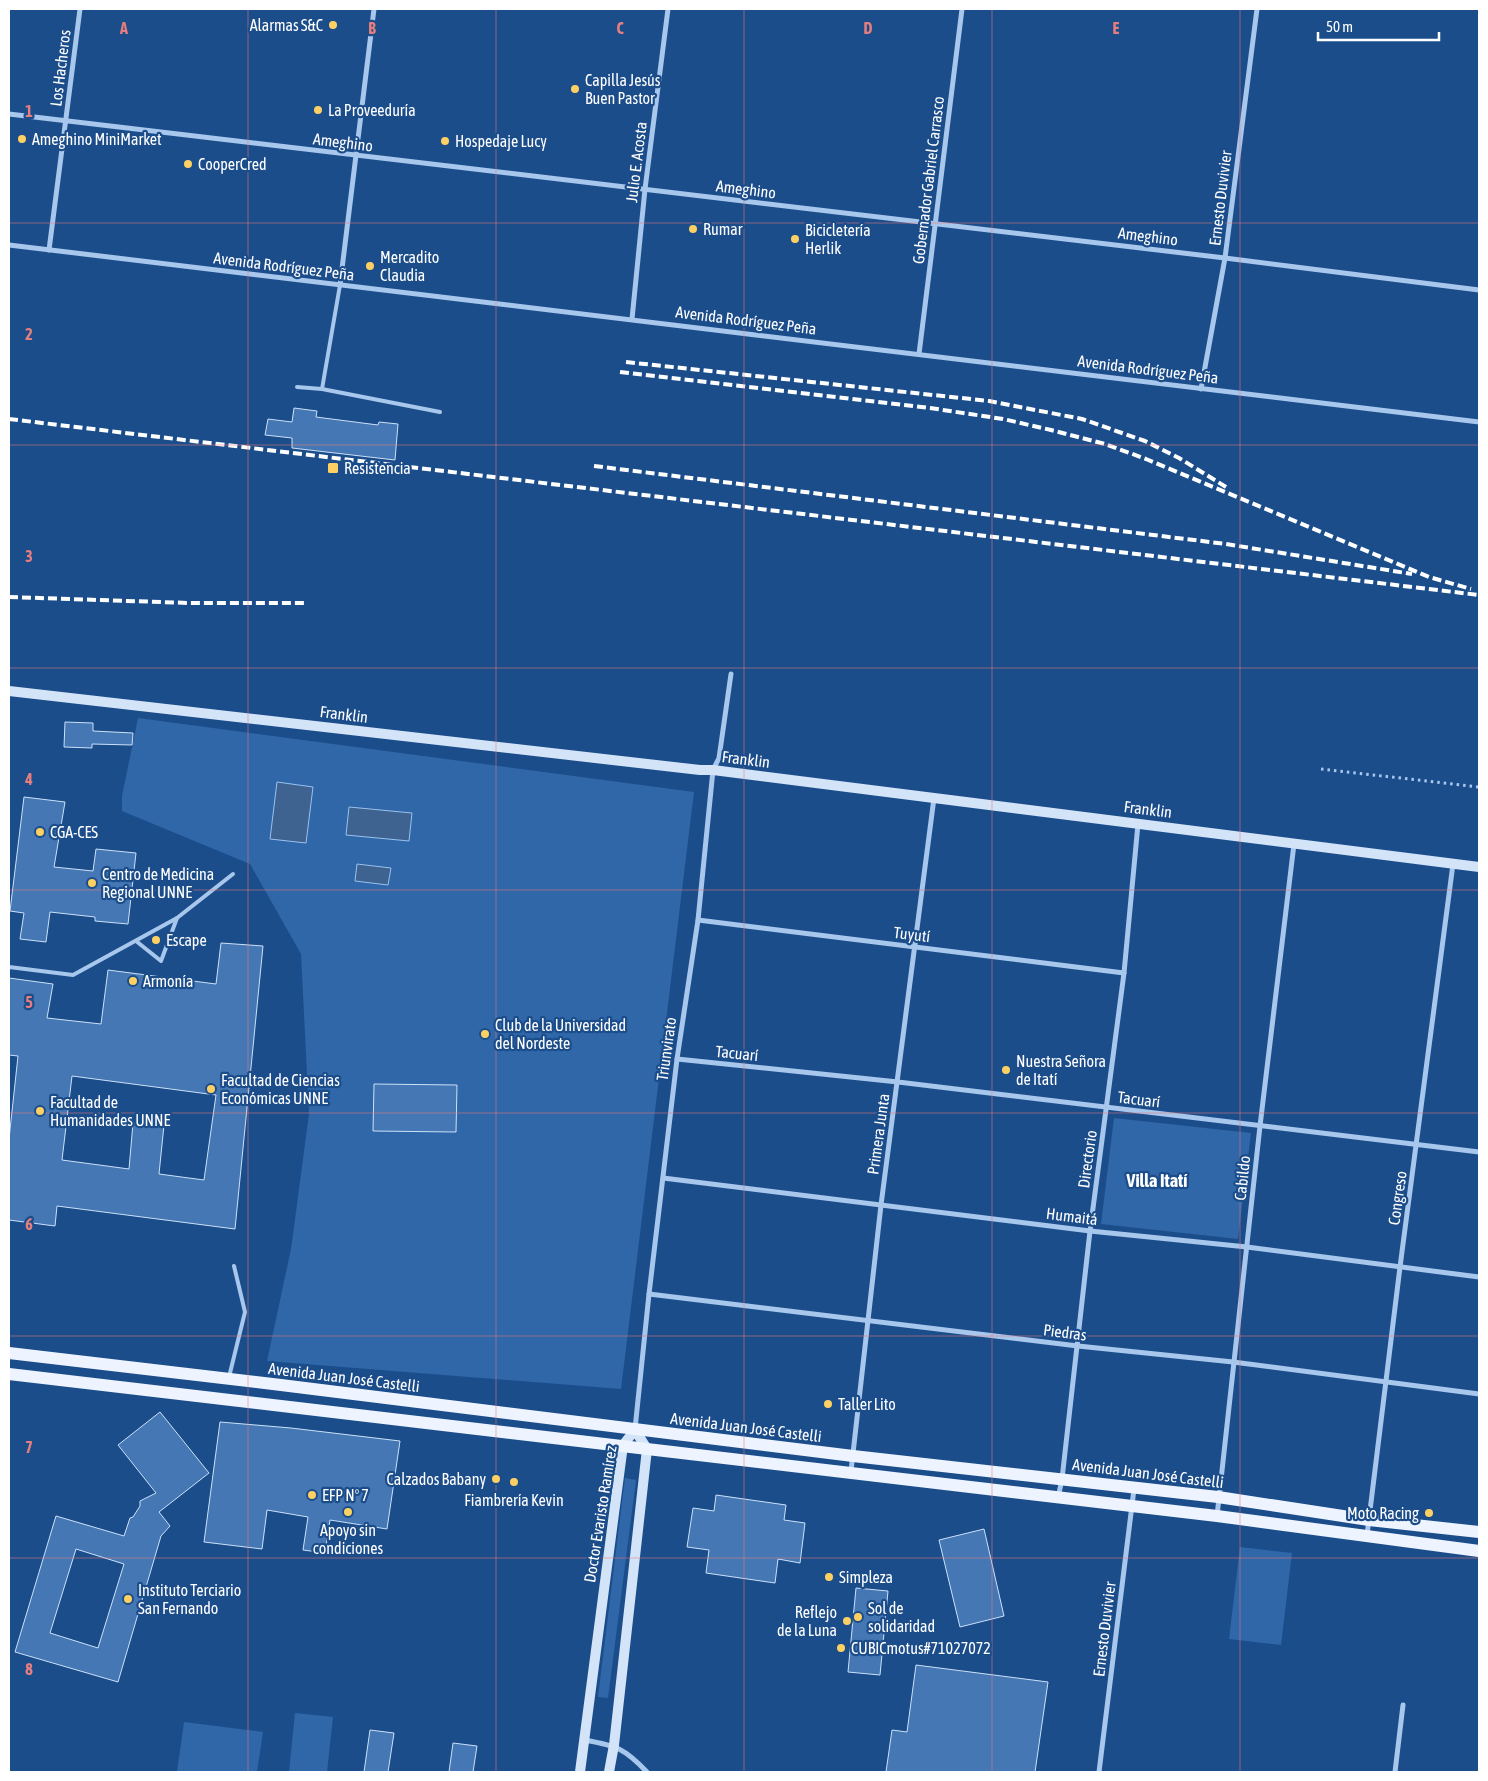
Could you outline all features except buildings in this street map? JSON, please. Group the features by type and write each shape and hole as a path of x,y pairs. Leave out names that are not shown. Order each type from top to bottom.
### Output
{"main road":[{"name":"Avenida Juan José Castelli","path":"9,1353 635,1430 1062,1479 1218,1498 1369,1520 1479,1532"},
{"name":"Avenida Juan José Castelli","path":"9,1374 1217,1516 1479,1550"}],"street":[{"name":"Los Hacheros","path":"49,250 80,9"},
{"path":"340,285 374,9"},
{"name":"Julio E. Acosta","path":"632,319 645,189 668,9"},
{"name":"Gobernador Gabriel Carrasco","path":"920,354 934,224 962,9"},
{"name":"Ernesto Duvivier","path":"1201,389 1225,258 1257,9"},
{"name":"Ameghino","path":"9,114 1225,258 1479,290"},
{"name":"Avenida Rodríguez Peña","path":"9,245 1479,422"},
{"name":"Triunvirato","path":"635,1430 677,1059 698,920 713,770 720,758 732,674"},
{"name":"Franklin","path":"9,691 713,770 1479,867"},
{"name":"Primera Junta","path":"851,1474 870,1321 881,1205 934,798"},
{"name":"Directorio","path":"1058,1498 1062,1479 1090,1231 1124,973 1138,823"},
{"name":"Cabildo","path":"1217,1516 1260,1126 1294,843"},
{"name":"Congreso","path":"1367,1535 1453,863"},
{"name":"Tuyutí","path":"698,920 1124,973"},
{"name":"Tacuarí","path":"677,1059 898,1082 1479,1152"},
{"name":"Humaitá","path":"663,1178 1090,1231 1247,1247 1479,1277"},
{"name":"Piedras","path":"649,1294 1078,1346 1233,1362 1479,1394"},
{"name":"Doctor Evaristo Ramírez","path":"580,1772 623,1445 635,1430 646,1449"},
{"path":"609,1772 614,1745 646,1449"},
{"name":"Ernesto Duvivier","path":"1099,1772 1134,1488"},
{"path":"1396,1772 1403,1705"},
{"path":"585,1740 614,1745 634,1758 647,1772"}],"lane":[{"path":"322,389 340,285"},
{"path":"297,386 322,389 440,412"},
{"path":"9,967 73,975 177,918 232,874"},
{"path":"136,941 161,960 177,918"},
{"path":"228,1379 245,1312 234,1266"}],"path":[{"path":"1321,769 1479,787"}],"shaded area":[{"name":"Club de la Universidad del Nordeste","path":"138,718 694,792 621,1389 267,1361 291,1249 309,1114 301,954 250,864 122,811 122,796"},
{"path":"277,782 313,787 306,843 270,839"},
{"path":"349,807 412,813 409,841 346,835"},
{"path":"357,864 391,868 388,885 355,881"},
{"path":"1114,1118 1251,1133 1238,1239 1101,1224"},
{"path":"625,1478 636,1480 608,1698 598,1697"},
{"path":"1240,1547 1292,1553 1281,1645 1229,1639"},
{"path":"295,1713 333,1717 327,1772 289,1772"},
{"path":"184,1722 263,1732 257,1772 177,1772"}],"railway":[{"path":"626,362 989,401 1082,419 1145,441 1179,458 1226,487"},
{"path":"620,372 930,408 1003,419 1051,430 1105,444 1146,459 1429,577 1471,589"},
{"path":"9,419 1479,595"},
{"path":"594,466 1226,544 1412,574"},
{"path":"9,597 190,603 305,603"}],"place":[{"name":"Alarmas S&C","path":"333,25"},
{"name":"Capilla Jesús Buen Pastor","path":"575,89"},
{"name":"La Proveeduría","path":"318,110"},
{"name":"Ameghino MiniMarket","path":"22,139"},
{"name":"Hospedaje Lucy","path":"445,141"},
{"name":"CooperCred","path":"188,164"},
{"name":"Rumar","path":"693,229"},
{"name":"Bicicletería Herlik","path":"795,239"},
{"name":"Mercadito Claudia","path":"370,266"},
{"name":"Resistencia","path":"333,468"},
{"name":"CGA-CES","path":"40,832"},
{"name":"Centro de Medicina Regional UNNE","path":"92,883"},
{"name":"Escape","path":"156,940"},
{"name":"Armonía","path":"133,981"},
{"name":"Club de la Universidad del Nordeste","path":"485,1034"},
{"name":"Nuestra Señora de Itatí","path":"1006,1070"},
{"name":"Facultad de Ciencias Económicas UNNE","path":"211,1089"},
{"name":"Facultad de Humanidades UNNE","path":"40,1111"},
{"name":"Taller Lito","path":"828,1404"},
{"name":"Calzados Babany","path":"496,1479"},
{"name":"Fiambrería Kevin","path":"514,1482"},
{"name":"EFP Nº 7","path":"312,1495"},
{"name":"Apoyo sin condiciones","path":"348,1512"},
{"name":"Moto Racing","path":"1429,1513"},
{"name":"Simpleza","path":"829,1577"},
{"name":"Instituto Terciario San Fernando","path":"128,1599"},
{"name":"Sol de solidaridad","path":"858,1617"},
{"name":"Reflejo de la Luna","path":"847,1621"},
{"name":"CUBICmotus#71027072","path":"841,1648"}],"district":[{"name":"Villa Itatí","path":"1157,1180"}]}
